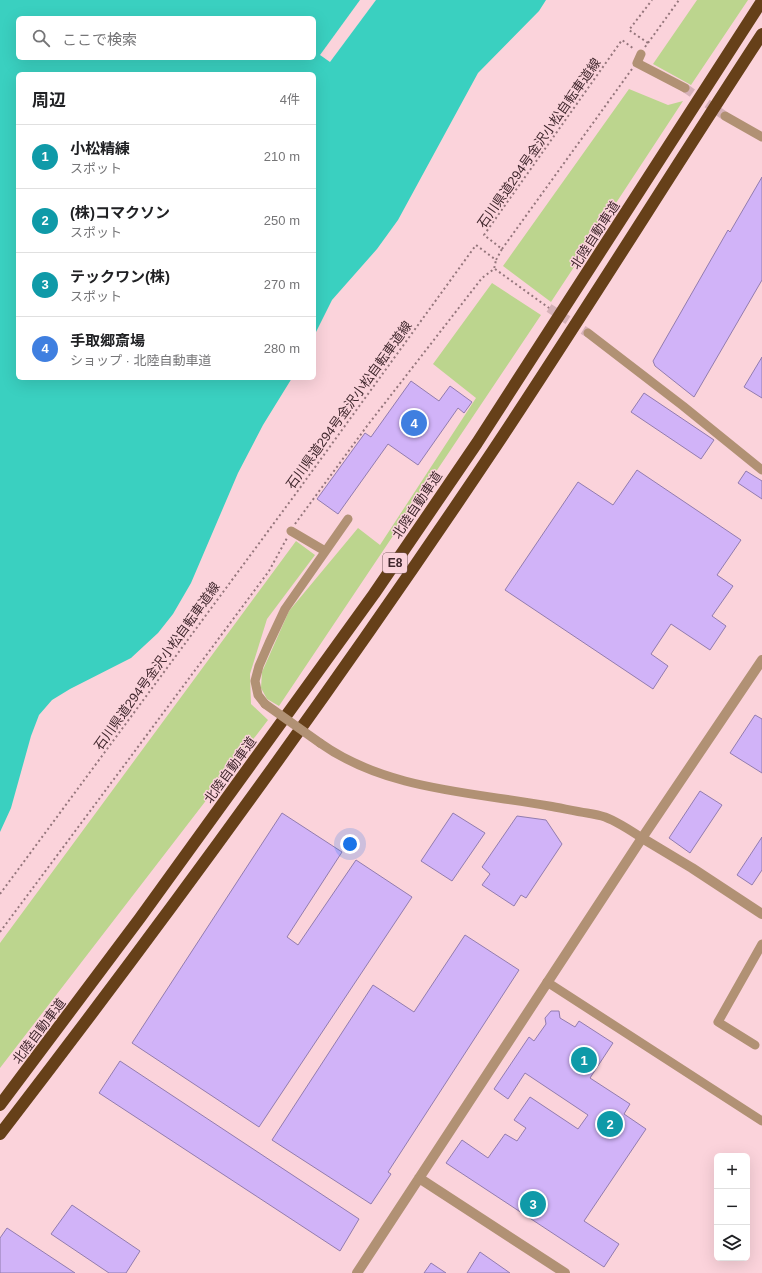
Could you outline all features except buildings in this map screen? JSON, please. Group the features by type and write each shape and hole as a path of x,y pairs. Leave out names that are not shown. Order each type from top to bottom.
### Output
{"highway":[{"name":"北陸自動車道","path":"0,1105 135,925 374,594 486,429 762,1"},
{"name":"E8","path":"0,1134 162,920 253,795 391,599 589,305 762,34"}],"street":[{"path":"641,54 637,64 685,88"},
{"path":"725,116 762,137"},
{"path":"588,333 683,406 762,470"},
{"path":"348,519 285,609 259,666 255,681 258,696 265,704 332,751 360,766 394,778 433,788 519,800 604,817 622,825 762,914"},
{"path":"292,531 325,551"},
{"path":"357,1273 642,838 762,660"},
{"path":"755,1044 718,1022 762,944"},
{"path":"547,982 762,1121"},
{"path":"419,1178 566,1273"}],"path":[{"path":"648,43 629,30 652,0"},
{"path":"641,54 679,0"},
{"name":"石川県道294号金沢小松自転車道線","path":"502,249 484,235 622,40 641,54"},
{"path":"0,932 270,571 297,521 482,278 494,269 496,260 502,249 637,64"},
{"name":"石川県道294号金沢小松自転車道線","path":"0,894 302,486 476,245 496,260"},
{"path":"494,269 549,308"}],"shaded area":[{"path":"0,0 546,0 539,11 478,73 398,220 377,249 332,300 316,332 316,72 16,72 16,380 291,380 263,425 238,473 191,583 173,614 158,633 131,658 70,689 52,700 39,715 31,736 11,808 0,832"},
{"path":"697,0 748,0 691,85 653,64"},
{"path":"629,89 668,105 683,101 551,302 503,266"},
{"path":"492,283 541,315 279,706 267,699 261,688 262,672 289,611 358,528 380,545 476,398 433,364"},
{"path":"296,541 315,555 267,619 250,674 251,704 268,720 0,1068 0,943"}],"pier":[{"path":"360,0 376,0 330,62 320,55"}],"tunnel":[{"path":"685,88 725,116"},
{"path":"549,308 588,333"}],"place":[{"name":"手取郷斎場","path":"414,423"},
{"name":"小松精練","path":"584,1060"},
{"name":"(株)コマクソン","path":"610,1124"},
{"name":"テックワン(株)","path":"533,1204"}]}
